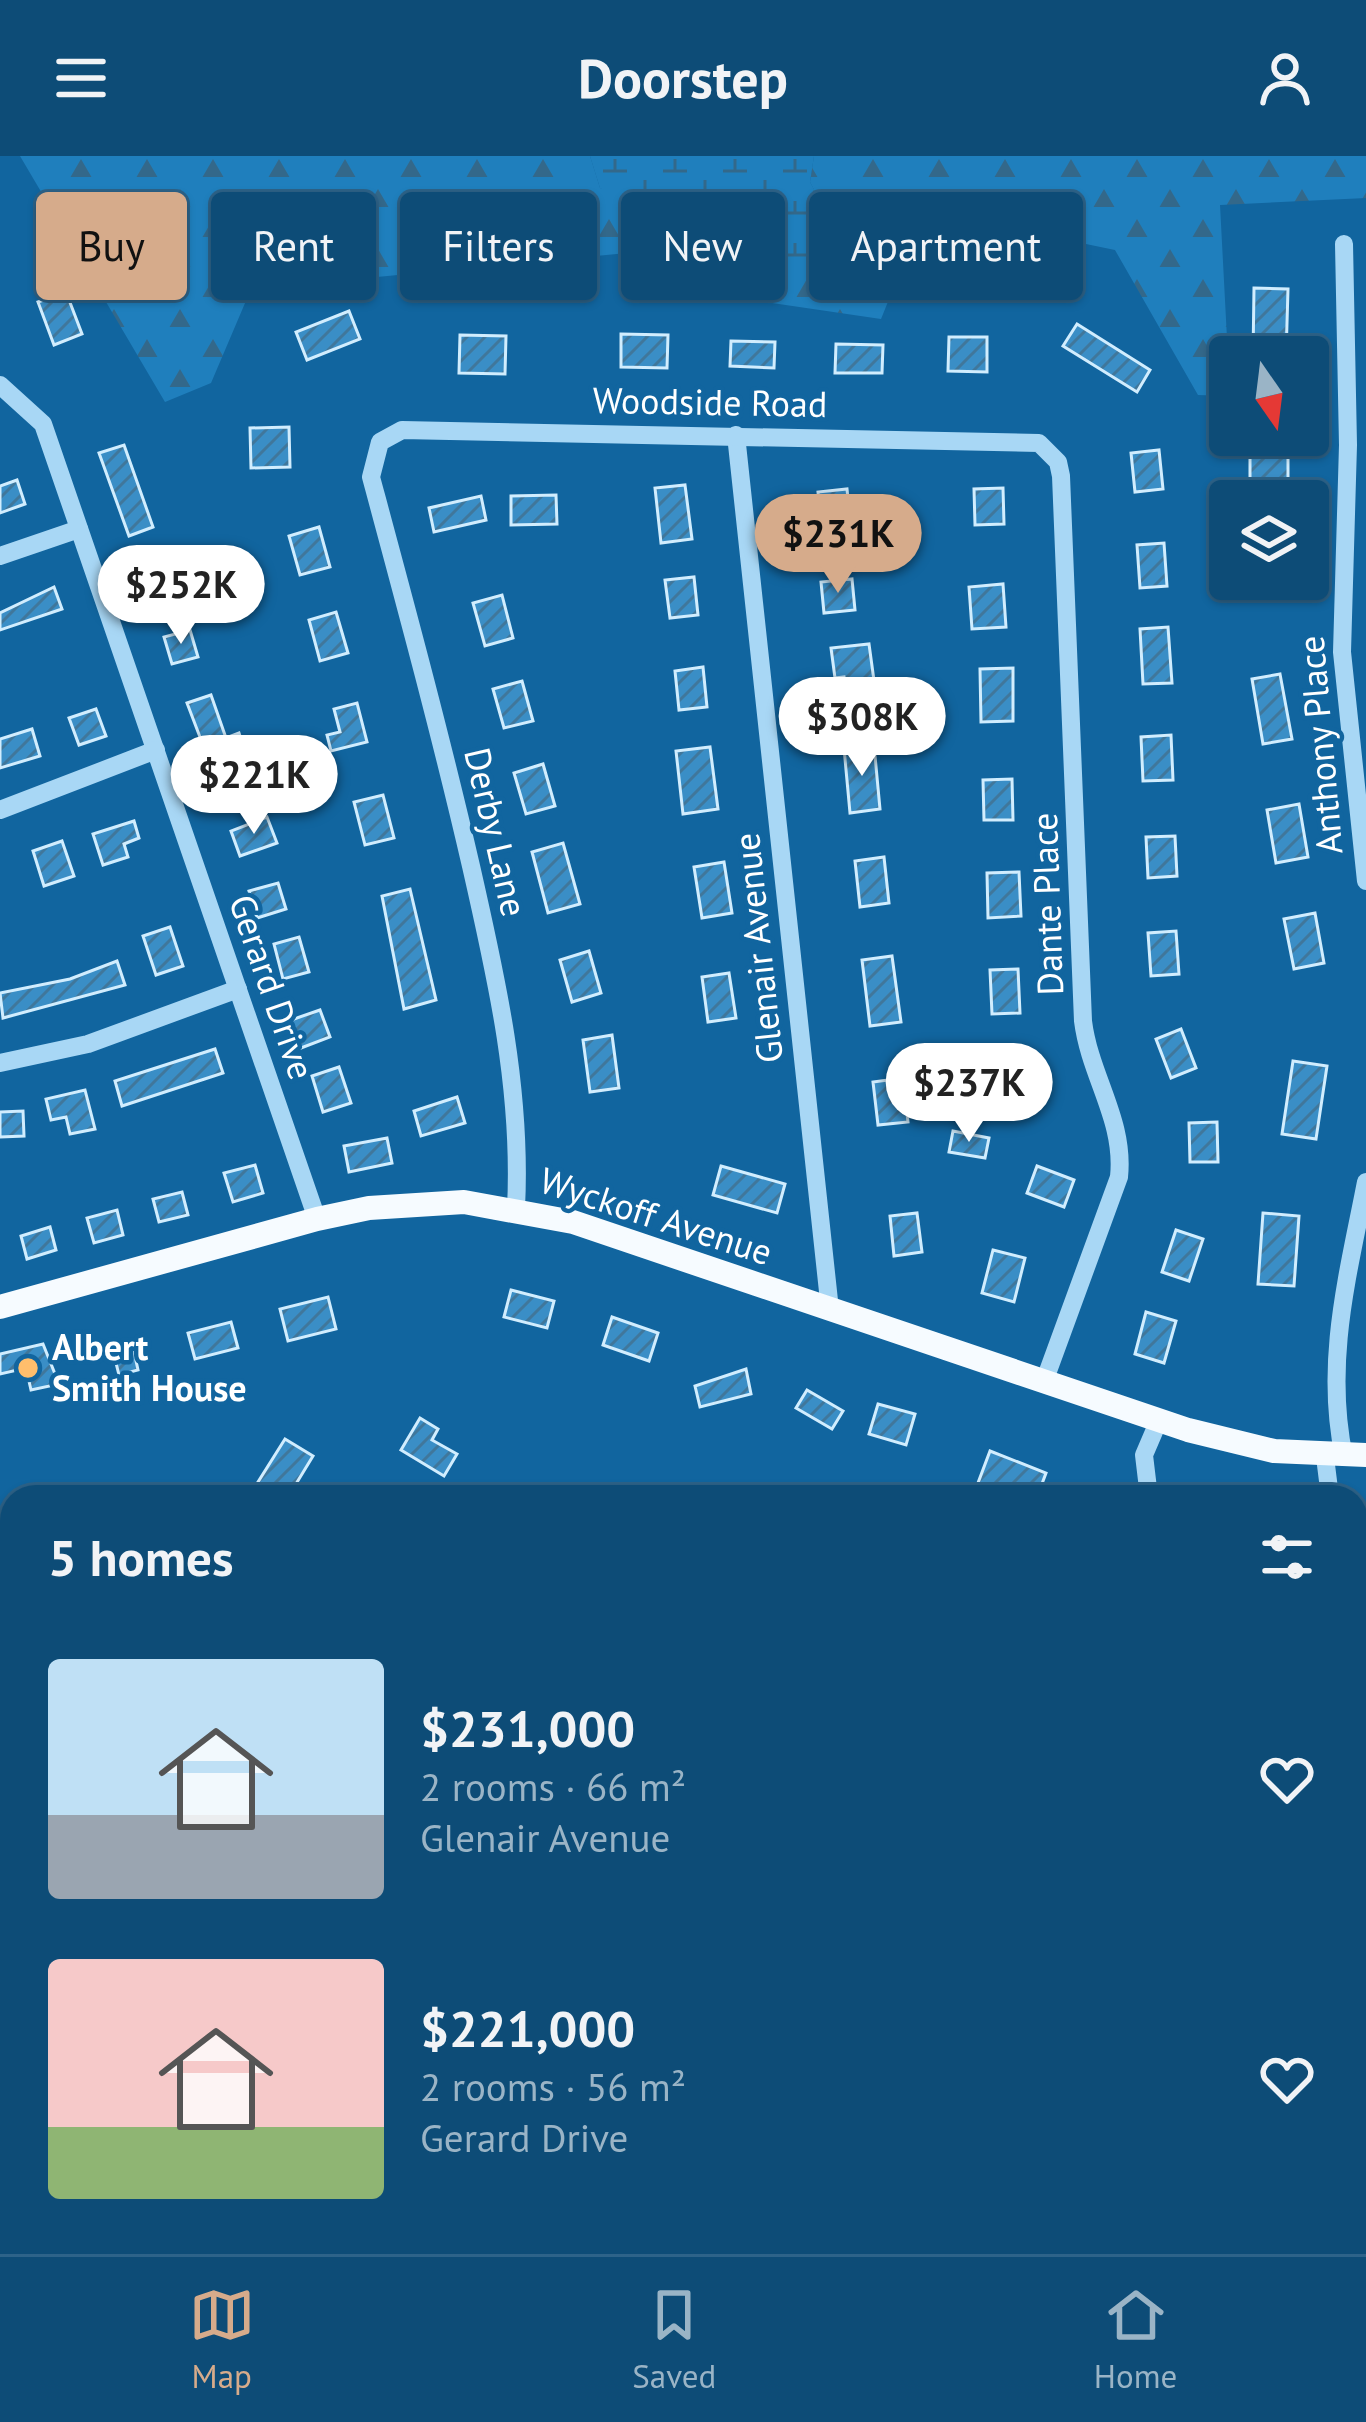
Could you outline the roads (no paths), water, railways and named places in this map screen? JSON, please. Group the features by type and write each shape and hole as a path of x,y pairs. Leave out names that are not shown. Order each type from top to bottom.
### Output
{"main road":[{"name":"Wyckoff Avenue","path":"0,1307 317,1219 416,1202 516,1208 573,1222 1208,1435 1345,1456"}],"street":[{"name":"Anthony Place","path":"1344,244 1348,445 1342,652 1366,880"},
{"name":"Gerard Drive","path":"0,385 43,424 317,1219"},
{"name":"Woodside Road","path":"371,477 373,453 380,442 402,430 1026,440 1050,451 1061,476"},
{"name":"Glenair Avenue","path":"736,435 830,1310"},
{"name":"Dante Place","path":"1044,1382 1119,1177 1121,1154 1112,1111 1087,1051 1083,1021 1061,476"},
{"name":"Derby Lane","path":"371,477 453,790 512,1055 518,1106 516,1208"},
{"path":"0,556 80,530"},
{"path":"0,810 156,750"},
{"path":"0,1063 88,1044 238,989"},
{"path":"1334,1485 1345,1456 1333,1379 1336,1337 1366,1182"},
{"path":"1148,1485 1144,1455 1159,1420"}],"place":[{"name":"Albert Smith House","path":"28,1368"}]}
